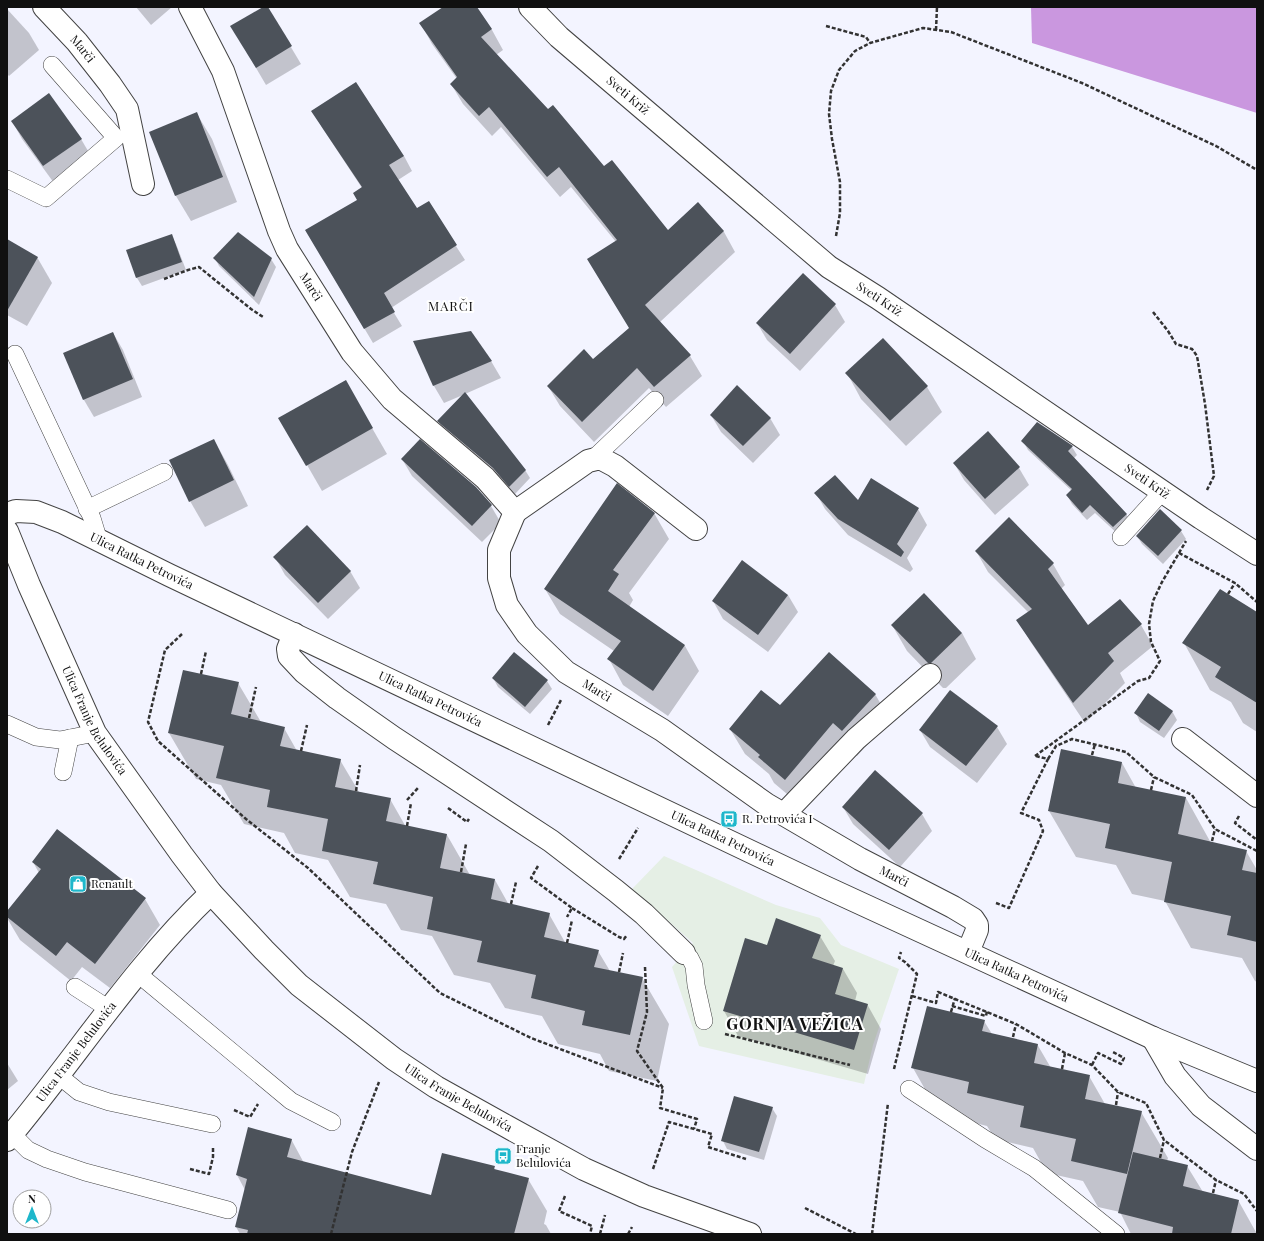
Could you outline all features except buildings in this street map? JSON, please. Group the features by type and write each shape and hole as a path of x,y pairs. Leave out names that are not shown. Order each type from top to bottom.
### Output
{"street":[{"name":"Marči","path":"44,7 77,42 110,84 127,109 143,184"},
{"name":"Marči","path":"190,7 224,71 279,232 287,250 315,295 352,352 392,399 485,478 515,512 498,550 498,578 507,606 527,634 570,675 662,730 766,804 860,859 954,907 973,920 977,925 977,930 968,952"},
{"name":"Sveti Križ","path":"530,7 559,36 829,267 878,298 1162,492 1257,554"},
{"path":"515,512 588,461 600,458 615,466 696,528"},
{"name":"Ulica Ratka Petrovića","path":"7,514 16,511 36,512 62,522 825,887 1153,1038 1257,1081"},
{"name":"Ulica Franje Belulovića","path":"7,531 29,586 95,733 211,893 299,985 394,1059 436,1087 591,1172 644,1196 750,1234"},
{"path":"294,634 288,649 289,656 304,672 400,742 556,845 644,914 684,953"},
{"path":"784,814 856,739 930,675"},
{"path":"1182,739 1257,796"},
{"name":"Ulica Franje Belulovića","path":"10,1137 137,973 183,921 211,893"},
{"path":"1153,1038 1175,1076 1201,1106 1257,1149"}],"lane":[{"path":"7,179 46,198 116,138 52,65"},
{"path":"15,354 92,518 99,541"},
{"path":"592,460 654,400"},
{"path":"87,509 164,472"},
{"path":"1121,537 1162,492"},
{"path":"7,724 36,737 60,740 95,733"},
{"path":"63,772 70,738"},
{"path":"684,953 690,958 694,966 696,985 704,1021"},
{"path":"137,973 291,1101 332,1122"},
{"path":"75,987 110,1009"},
{"path":"58,1075 79,1092 109,1102 212,1124"},
{"path":"909,1089 1034,1168 1116,1234"},
{"path":"10,1137 28,1150 85,1172 228,1210"}],"path":[{"path":"936,30 937,7"},
{"path":"826,26 866,37 870,43"},
{"path":"829,267 840,212 840,182 829,114 831,91 839,70 855,51 870,43 923,28 951,32 1082,83 1216,146 1257,170"},
{"path":"164,279 199,267 251,310 263,317"},
{"path":"1153,312 1168,330 1176,344 1192,349 1197,356 1214,476 1206,493"},
{"path":"1048,759 1035,756 1138,681 1149,678 1160,661 1151,642 1149,624 1152,601 1179,553 1235,583 1257,602"},
{"path":"1228,594 1235,583"},
{"path":"182,634 165,650 148,722 158,741 246,819 308,868 440,993 531,1038 663,1088"},
{"path":"201,674 206,651"},
{"path":"249,718 256,687"},
{"path":"547,727 564,693"},
{"path":"301,751 307,725"},
{"path":"990,900 1009,908 1043,831 1039,820 1022,813 1048,759 1056,746 1072,739 1126,752 1154,777 1192,795 1215,829 1257,851"},
{"path":"1092,755 1095,744"},
{"path":"356,791 360,765"},
{"path":"1151,790 1154,777"},
{"path":"407,800 418,788 414,785"},
{"path":"407,826 411,803"},
{"path":"1235,822 1257,840"},
{"path":"616,864 639,826"},
{"path":"1212,842 1215,829"},
{"path":"460,872 466,844"},
{"path":"511,904 516,882"},
{"path":"537,882 572,908 619,937"},
{"path":"567,917 572,908"},
{"path":"567,943 572,920"},
{"path":"893,1073 917,974 899,958 901,952"},
{"path":"619,972 623,953"},
{"path":"646,967 647,1012 637,1051 663,1088 660,1108 696,1119 694,1129"},
{"path":"912,996 936,1003 938,992 954,998 1016,1024 1065,1053 1092,1065 1118,1092 1146,1103 1164,1140 1216,1180 1244,1194 1257,1211"},
{"path":"951,1012 954,998"},
{"path":"952,1006 986,1016 987,1011"},
{"path":"704,1021 719,1032 850,1065"},
{"path":"1013,1038 1016,1024"},
{"path":"1092,1065 1098,1053 1121,1064 1124,1058 1111,1051"},
{"path":"1062,1069 1065,1053"},
{"path":"331,1234 352,1152 380,1080"},
{"path":"1116,1105 1118,1092"},
{"path":"872,1234 889,1096"},
{"path":"229,1108 250,1118 261,1099"},
{"path":"653,1169 669,1122 712,1134 708,1147 746,1158"},
{"path":"1160,1158 1164,1140"},
{"path":"190,1169 209,1174 213,1157"},
{"path":"1213,1193 1216,1180"},
{"path":"565,1196 559,1211 592,1226 590,1234"},
{"path":"805,1208 856,1234"},
{"path":"600,1234 605,1216"},
{"path":"628,1234 632,1227"}],"shaded area":[{"path":"1031,7 1257,7 1257,113 1032,43"},
{"path":"664,856 776,905 820,918 841,945 899,969 873,1045 864,1084 699,1046 672,967 693,943 632,889"}],"place":[{"name":"R. Petrovića I","path":"729,819"},
{"name":"Renault","path":"78,884"},
{"name":"Franje Belulovića","path":"503,1156"}],"district":[{"name":"MARČI","path":"451,306"},
{"name":"GORNJA VEŽICA","path":"795,1024"}]}
